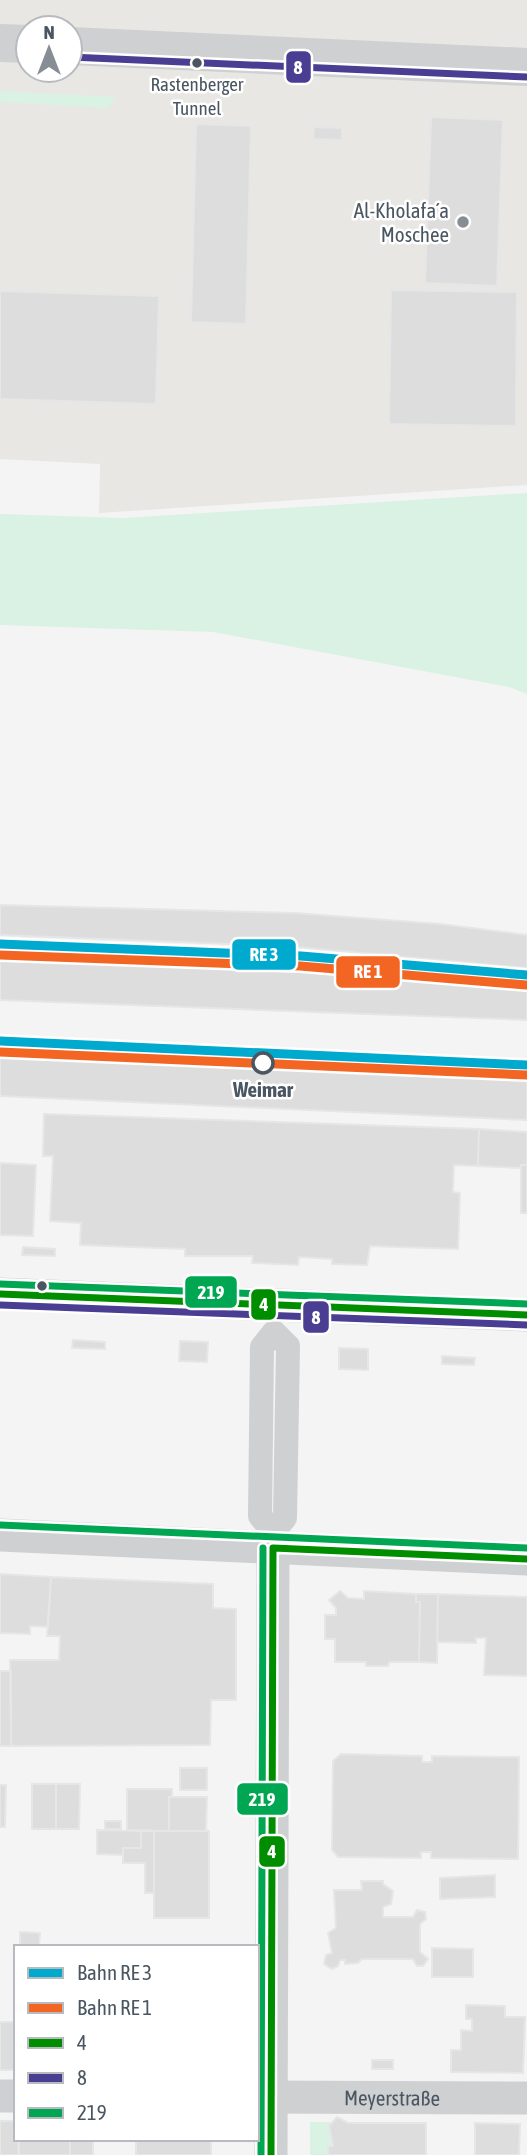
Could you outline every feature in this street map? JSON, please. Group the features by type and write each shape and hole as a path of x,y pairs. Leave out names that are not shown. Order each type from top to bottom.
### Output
{"street":[{"path":"84,47 527,67"},
{"path":"0,1294 527,1315"},
{"path":"274,1332 288,1346 285,1518 273,1532 260,1516 262,1347 274,1332"},
{"path":"0,1535 527,1559"},
{"path":"271,2155 264,2097 273,1548"},
{"name":"Meyerstraße","path":"264,2097 527,2098"}],"shaded area":[{"path":"0,0 527,0 527,485 99,513 100,464 0,459"}],"green space":[{"path":"0,91 115,97 109,108 0,102"},
{"path":"527,493 527,694 509,687 213,632 0,625 0,514 123,518"},
{"path":"310,2122 330,2122 333,2146 328,2155 310,2155"}],"building":[{"path":"431,117 503,120 497,286 425,283"},
{"path":"196,124 251,126 246,324 191,322"},
{"path":"314,127 342,128 342,140 313,139"},
{"path":"391,290 517,292 516,426 389,424"},
{"path":"0,291 159,296 156,404 0,399"},
{"path":"0,905 295,913 440,924 527,935 527,968 284,946 0,935"},
{"path":"0,949 239,958 527,981 527,1020 0,1000"},
{"path":"0,1048 527,1071 527,1120 0,1096"},
{"path":"44,1114 479,1129 478,1166 454,1165 453,1192 460,1193 458,1249 370,1246 367,1265 332,1264 332,1259 299,1257 298,1265 252,1263 253,1256 185,1256 185,1249 80,1245 81,1223 50,1221 53,1156 43,1156"},
{"path":"479,1129 527,1132 527,1165 521,1165 521,1168 478,1166"},
{"path":"0,1163 36,1165 33,1236 0,1235"},
{"path":"521,1165 527,1165 527,1213 521,1213"},
{"path":"23,1247 55,1249 55,1256 22,1255"},
{"path":"73,1340 105,1342 105,1349 72,1348"},
{"path":"180,1341 208,1342 207,1362 179,1361"},
{"path":"339,1348 368,1349 368,1370 339,1369"},
{"path":"442,1356 475,1358 474,1365 442,1364"},
{"path":"0,1574 51,1577 48,1627 30,1626 30,1634 0,1633"},
{"path":"51,1577 213,1584 213,1608 236,1609 236,1700 211,1700 210,1745 11,1746 10,1660 59,1660 60,1636 47,1636"},
{"path":"340,1591 348,1598 364,1599 364,1591 416,1594 416,1602 420,1602 419,1662 389,1662 388,1666 366,1666 366,1662 335,1662 335,1639 325,1639 325,1615 336,1615 336,1608 329,1600"},
{"path":"416,1594 438,1594 437,1663 419,1662 420,1602 416,1602"},
{"path":"438,1594 527,1597 527,1676 484,1675 486,1638 476,1638 476,1643 437,1642"},
{"path":"0,1671 11,1671 11,1746 0,1746"},
{"path":"341,1754 422,1756 422,1762 432,1762 432,1756 519,1757 518,1859 431,1858 431,1852 421,1852 421,1858 338,1857 332,1850 333,1761"},
{"path":"180,1768 207,1768 207,1790 180,1790"},
{"path":"32,1784 56,1784 56,1829 32,1829"},
{"path":"56,1784 80,1784 79,1829 56,1829"},
{"path":"0,1785 6,1785 5,1827 0,1827"},
{"path":"127,1789 172,1789 172,1797 169,1797 169,1831 127,1830"},
{"path":"169,1797 207,1797 206,1831 169,1831"},
{"path":"105,1821 121,1821 121,1829 105,1829"},
{"path":"97,1830 141,1831 141,1848 123,1848 123,1855 97,1854"},
{"path":"141,1831 154,1831 154,1893 145,1893 145,1863 123,1863 123,1848 141,1848"},
{"path":"154,1831 209,1831 209,1918 154,1918"},
{"path":"495,1875 495,1897 440,1899 440,1878"},
{"path":"361,1881 383,1881 383,1884 393,1891 391,1904 383,1907 383,1917 413,1917 417,1910 425,1912 426,1919 420,1924 420,1952 428,1959 423,1966 417,1966 413,1959 362,1959 358,1963 345,1964 345,1960 340,1960 338,1966 332,1969 324,1964 326,1955 332,1953 328,1933 336,1928 334,1890 362,1890"},
{"path":"20,1932 40,1933 39,1945 20,1945"},
{"path":"432,1948 473,1949 473,1977 432,1977"},
{"path":"466,2005 505,2006 505,2017 525,2017 523,2073 451,2072 451,2050 461,2050 461,2030 472,2031 472,2019 466,2019"},
{"path":"0,2022 14,2022 14,2070 0,2070"},
{"path":"372,2060 393,2060 393,2069 372,2069"},
{"path":"337,2117 348,2123 426,2123 426,2155 328,2155 328,2146 333,2146 329,2126"},
{"path":"0,2121 14,2121 14,2141 18,2141 19,2155 0,2155"},
{"path":"475,2123 520,2124 519,2155 475,2155"},
{"path":"19,2141 70,2141 70,2155 19,2155"},
{"path":"70,2141 93,2141 93,2155 70,2155"},
{"path":"136,2141 211,2141 211,2155 136,2155"}],"transit line":[{"name":"8","path":"84,58 527,77"},
{"path":"0,944 301,956 527,975"},
{"path":"0,955 300,966 526,985"},
{"path":"0,1041 527,1065"},
{"path":"0,1052 527,1075"},
{"name":"219","path":"0,1284 527,1304"},
{"name":"4","path":"0,1294 527,1315"},
{"name":"8","path":"0,1305 527,1325"},
{"name":"219","path":"0,1525 527,1548"},
{"name":"219","path":"261,2155 263,1548"},
{"name":"4","path":"273,1548 527,1559"},
{"name":"4","path":"271,2155 273,1548"}],"place":[{"name":"Rastenberger Tunnel","path":"197,63"},
{"name":"Al-Kholafa´a Moschee","path":"463,222"},
{"name":"Weimar","path":"263,1063"}]}
